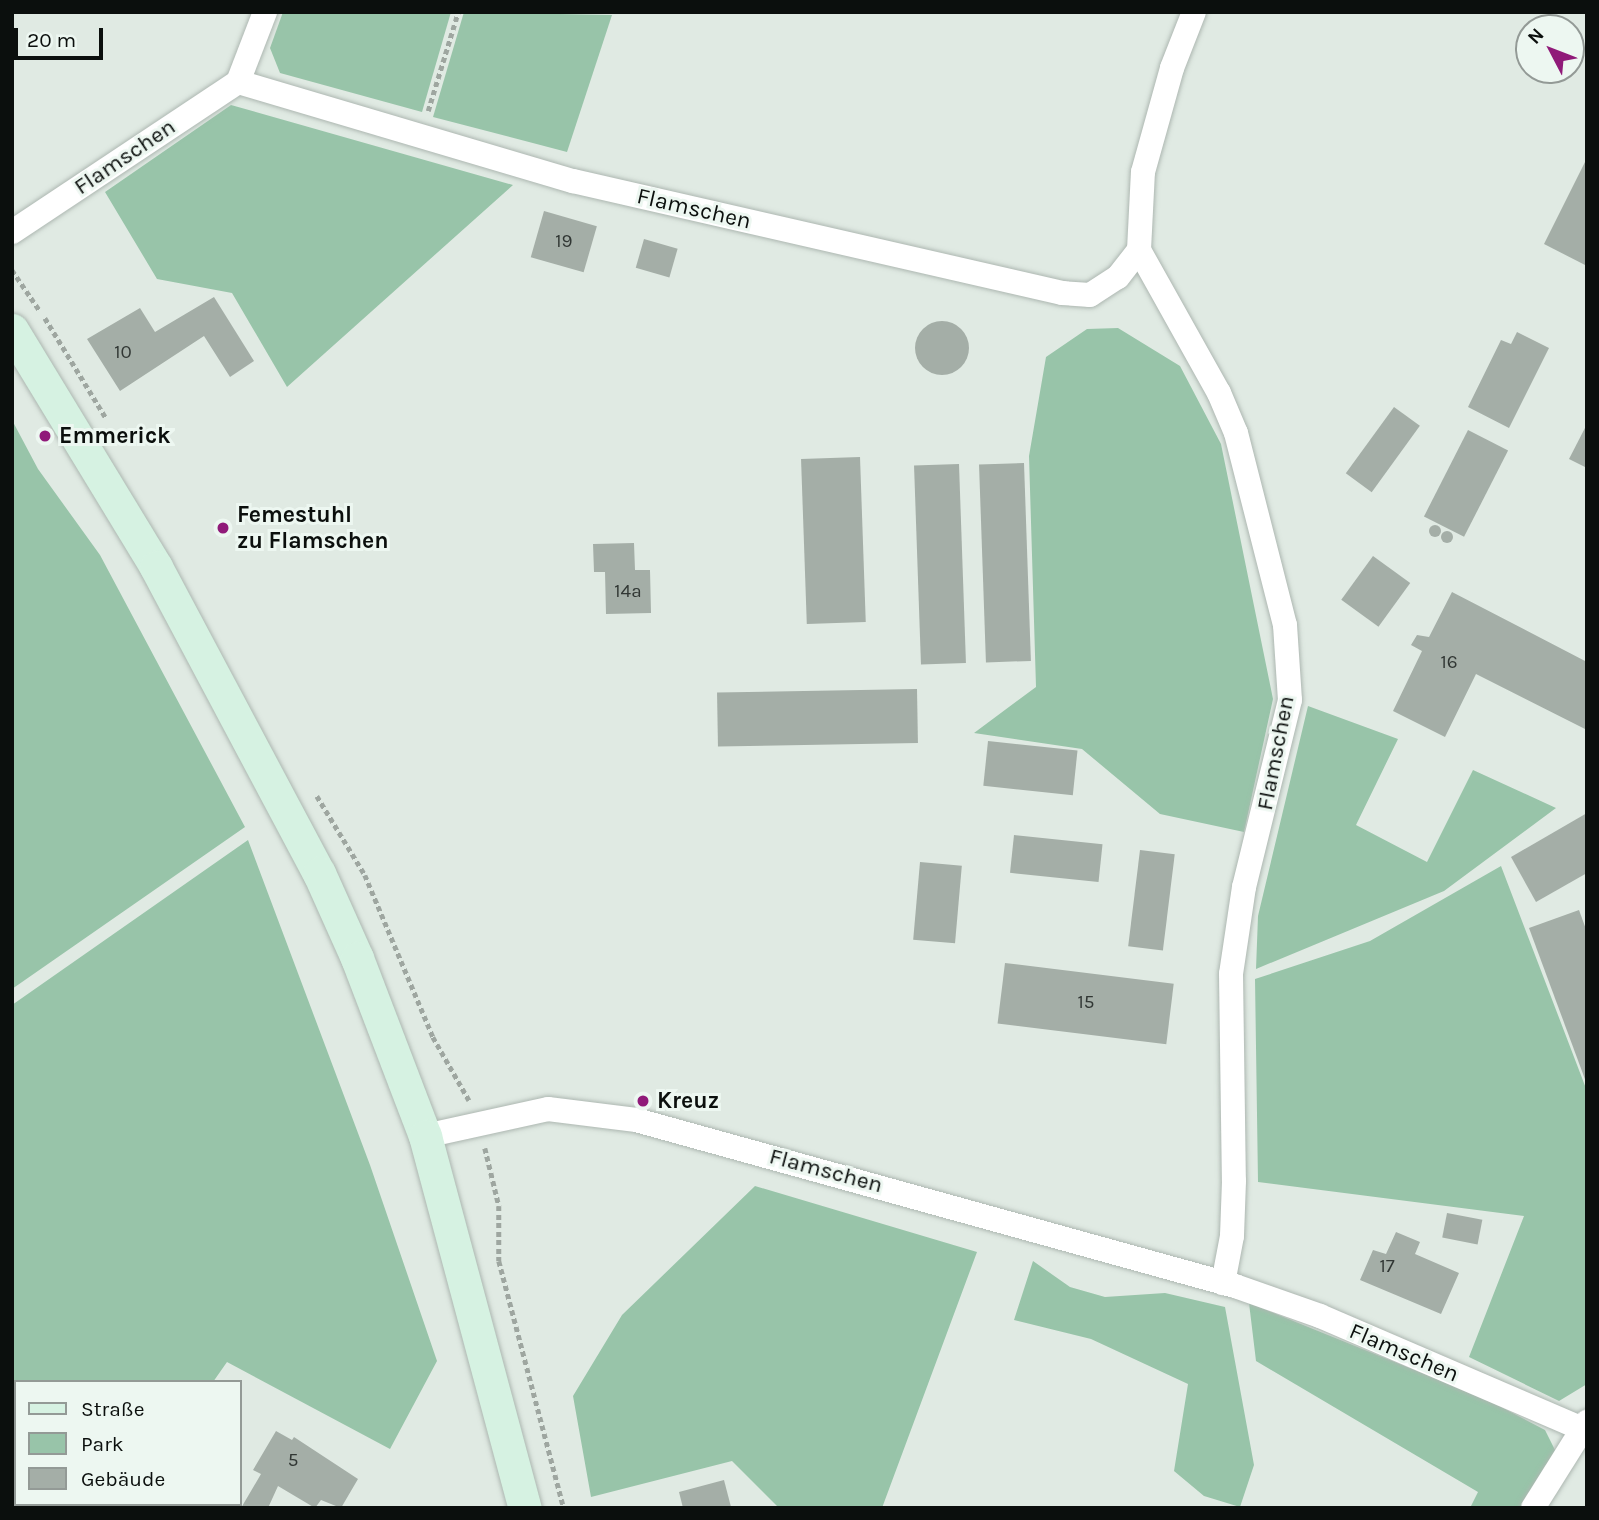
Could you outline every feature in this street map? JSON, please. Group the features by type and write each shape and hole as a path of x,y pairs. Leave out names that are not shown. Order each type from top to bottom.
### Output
{"main road":[{"path":"12,330 156,567 319,873 357,958 425,1136 525,1508"}],"street":[{"path":"238,82 265,12"},
{"path":"1139,250 1143,172 1172,68 1194,12"},
{"name":"Flamschen","path":"12,232 238,82 573,181 1062,293 1090,295 1118,277 1139,250 1219,393 1236,433 1285,625 1290,700 1244,887 1231,974 1234,1181 1232,1236 1223,1283"},
{"name":"Flamschen","path":"425,1136 548,1109 613,1115 1223,1283 1320,1317 1586,1427 1534,1508"}],"path":[{"path":"428,111 458,12"}],"green space":[{"path":"283,12 451,12 422,112 280,73 270,48"},
{"path":"464,12 612,15 567,152 433,117"},
{"path":"231,105 513,185 287,387 232,293 157,279 105,192"},
{"path":"1118,328 1180,366 1221,444 1273,699 1244,832 1160,814 1082,749 974,733 1036,687 1029,456 1046,357 1087,329"},
{"path":"12,420 38,469 100,555 245,827 12,989"},
{"path":"1308,706 1398,739 1356,825 1427,862 1473,770 1556,808 1444,891 1256,969 1258,916"},
{"path":"248,840 370,1165 437,1361 390,1449 227,1362 214,1380 14,1380 14,1506 68,1506 12,1508 12,1005"},
{"path":"1501,866 1587,1091 1587,1384 1559,1401 1469,1357 1524,1216 1258,1182 1255,979 1370,941"},
{"path":"755,1186 977,1252 882,1508 779,1508 732,1461 591,1497 573,1396 622,1315"},
{"path":"1033,1261 1070,1287 1105,1297 1165,1293 1225,1307 1254,1465 1240,1507 1204,1496 1174,1471 1188,1384 1091,1339 1014,1320"},
{"path":"1249,1303 1486,1399 1545,1430 1556,1452 1521,1508 1470,1508 1478,1492 1256,1361"}],"building":[{"path":"1587,158 1587,266 1544,244"},
{"path":"544,211 597,226 584,272 531,257"},
{"path":"644,239 678,249 669,277 636,268"},
{"path":"214,297 254,361 230,377 204,336 120,391 87,339 140,308 155,332"},
{"path":"942,321 961,329 969,348 961,367 942,375 923,367 915,348 923,329"},
{"path":"1517,332 1549,348 1509,428 1468,407 1501,340 1511,344"},
{"path":"1394,407 1420,426 1372,492 1346,473"},
{"path":"1587,424 1587,468 1569,459"},
{"path":"1468,430 1508,450 1464,537 1424,516"},
{"path":"860,457 866,622 807,624 801,459"},
{"path":"1024,463 1031,661 986,662 979,465"},
{"path":"959,464 966,663 921,664 914,466"},
{"path":"1435,525 1441,531 1435,537 1429,531"},
{"path":"1447,531 1453,537 1447,543 1441,537"},
{"path":"634,543 635,570 650,570 651,613 606,614 605,572 594,572 593,544"},
{"path":"1373,556 1410,583 1378,627 1341,600"},
{"path":"1452,592 1587,662 1587,730 1476,674 1445,737 1393,711 1422,651 1411,645 1417,635 1429,637"},
{"path":"917,689 918,743 718,746 717,692"},
{"path":"988,741 1078,750 1073,795 983,786"},
{"path":"1587,813 1587,873 1536,902 1511,857"},
{"path":"1014,835 1103,844 1099,882 1010,873"},
{"path":"1140,850 1175,854 1163,951 1128,946"},
{"path":"920,862 962,866 955,943 913,940"},
{"path":"1579,910 1587,932 1586,1082 1529,928"},
{"path":"1005,963 1174,984 1166,1044 998,1024"},
{"path":"1447,1213 1482,1220 1478,1244 1442,1238"},
{"path":"1396,1232 1420,1242 1415,1254 1459,1273 1441,1314 1360,1280 1373,1250 1386,1254"},
{"path":"276,1431 292,1440 294,1437 358,1479 341,1508 321,1500 315,1508 278,1486 268,1508 241,1508 261,1474 253,1470"},
{"path":"724,1480 731,1507 683,1508 679,1492"}],"place":[{"name":"Emmerick","path":"45,436"},
{"name":"Femestuhl zu Flamschen","path":"223,528"},
{"name":"Kreuz","path":"643,1101"}]}
